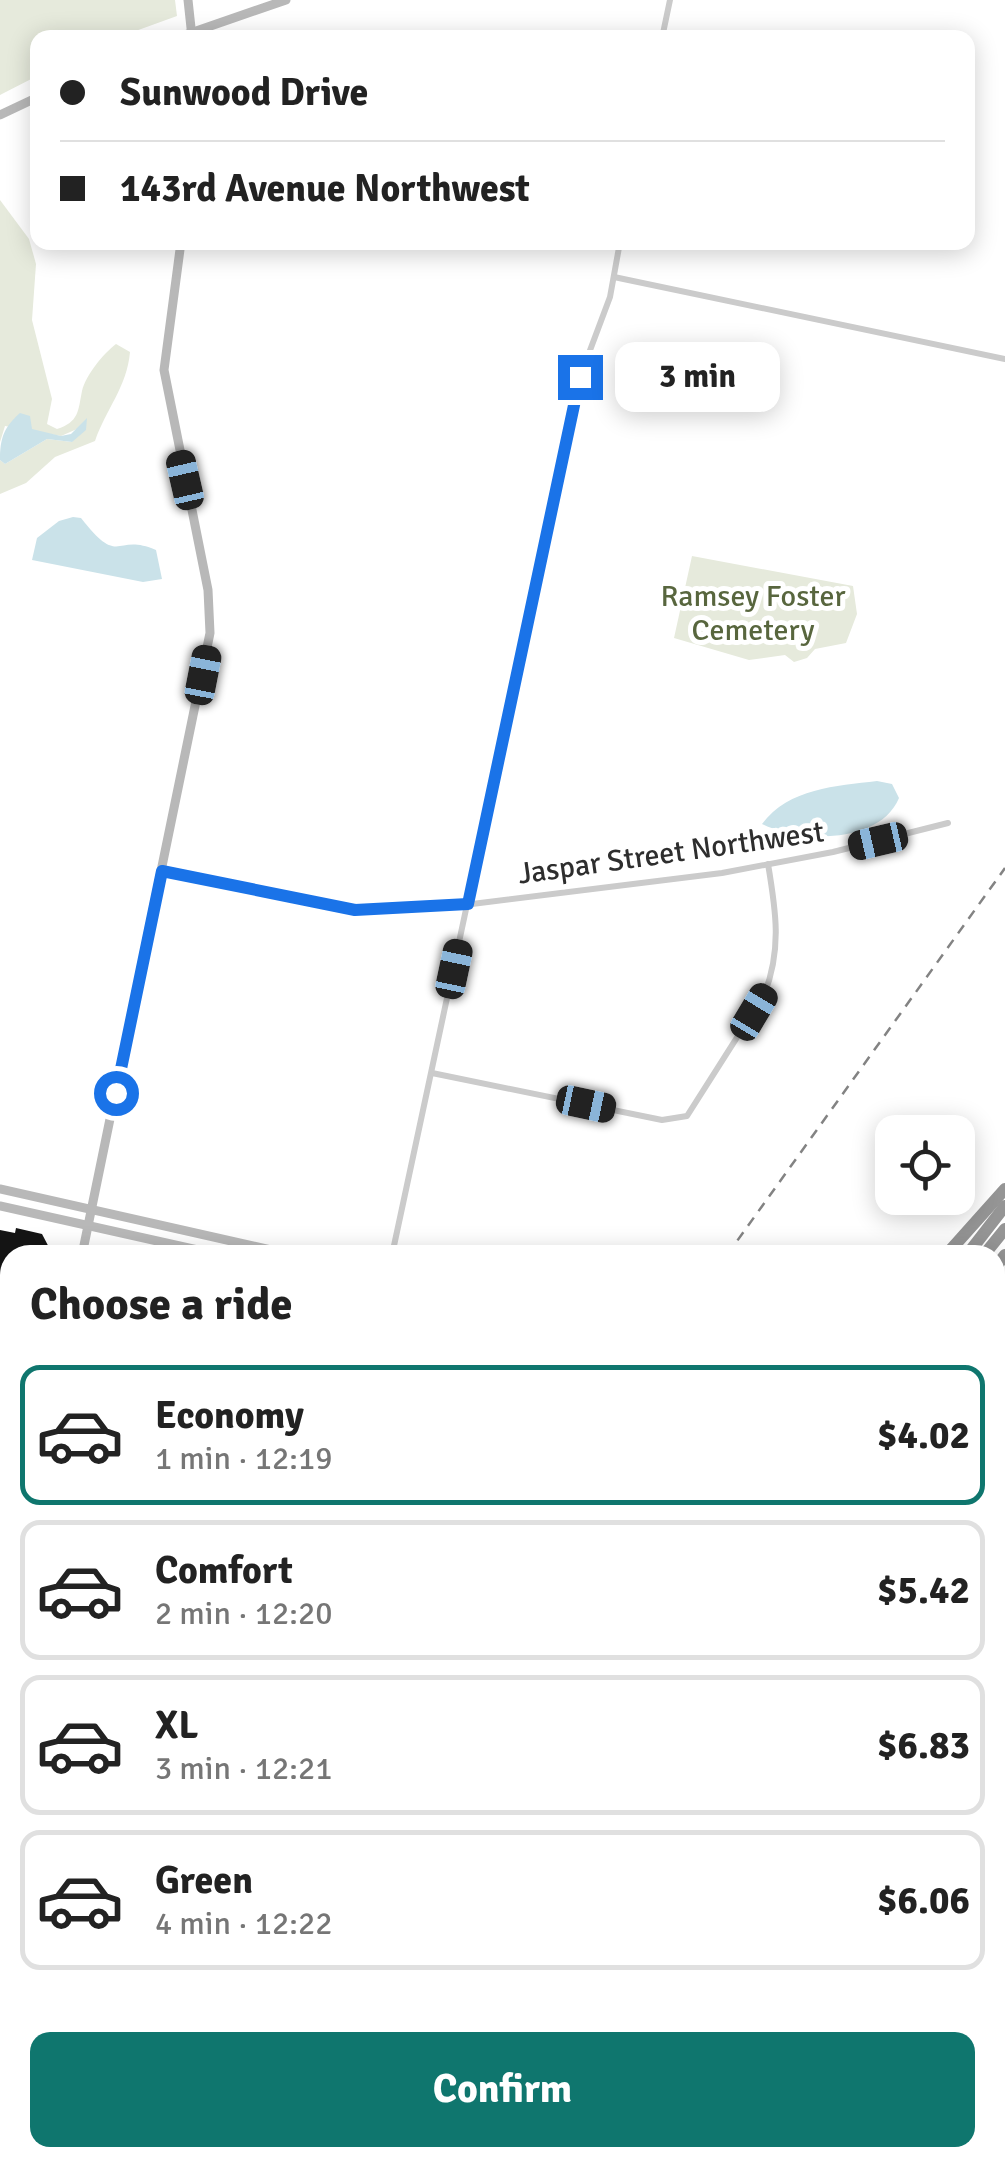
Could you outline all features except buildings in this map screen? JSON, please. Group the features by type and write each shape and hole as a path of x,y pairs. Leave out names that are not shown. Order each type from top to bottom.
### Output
{"highway":[{"path":"955,1245 1005,1189"},
{"path":"975,1245 1005,1206"}],"street":[{"path":"188,0 191,30"},
{"path":"205,30 286,0"},
{"path":"664,30 670,0"},
{"path":"0,115 30,101"},
{"path":"84,1245 211,624 164,370 180,250"},
{"path":"394,1245 580,377 614,278 619,250"},
{"path":"614,278 1005,359"},
{"name":"Jaspar Street Northwest","path":"162,871 355,910 468,904 626,887 768,864 948,823"},
{"path":"432,1073 662,1120 678,1120 692,1112 770,979 778,924 768,864"},
{"path":"0,1188 250,1245"},
{"path":"0,1206 176,1245"}],"green space":[{"path":"0,0 175,0 177,16 138,30 30,30 30,80 0,95"},
{"path":"0,200 29,239 36,264 32,320 52,399 47,424 57,429 74,419 87,378 111,348 116,344 130,352 125,376 95,441 55,457 26,483 0,494 0,460 5,464 47,439 72,442 77,429 61,436 5,426 0,442"},
{"name":"Ramsey Foster Cemetery","path":"692,556 853,586 857,614 846,643 815,649 807,658 794,662 785,655 749,660 674,638"}],"water":[{"path":"20,413 30,416 32,429 61,436 71,434 87,418 86,430 72,442 47,439 5,464 0,460 2,439"},
{"path":"81,518 111,546 156,550 162,579 143,582 32,560 37,538 59,521"},
{"path":"877,781 892,784 899,798 875,824 857,831 817,836 762,824 799,796"}],"railway":[{"path":"734,1245 1005,868"}],"route":[{"path":"116,1093 162,871 355,910 468,904 580,377"}]}
